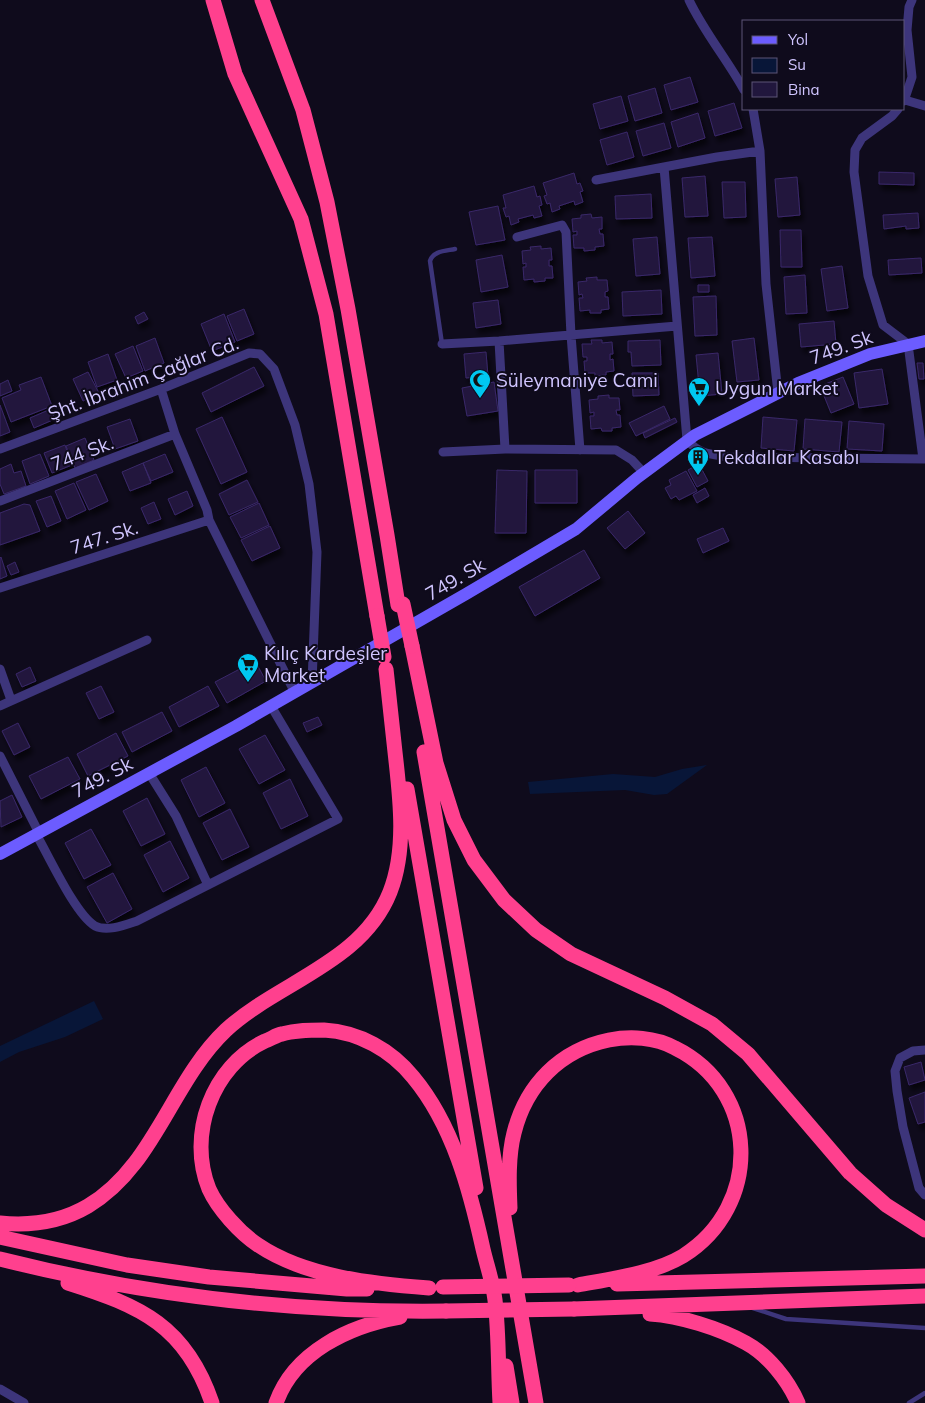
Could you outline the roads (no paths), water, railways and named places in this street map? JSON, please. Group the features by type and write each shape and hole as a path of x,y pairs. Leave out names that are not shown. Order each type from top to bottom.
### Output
{"highway":[{"path":"213,0 235,74 301,219 326,314 512,1403"},
{"path":"262,0 303,110 327,202 409,646 436,763 454,820 474,860 504,900 536,930 571,954 665,998 712,1024 748,1054 850,1173 886,1205 925,1230"},
{"path":"409,646 536,1403"},
{"path":"0,1223 20,1225 59,1220 88,1206 115,1186 141,1156 201,1059 226,1030 256,1008 329,961 358,939 376,917 390,892 398,860 400,824 398,780 385,663"},
{"path":"436,1288 370,1283 336,1276 288,1262 257,1245 228,1220 209,1189 201,1156 203,1121 215,1088 232,1065 255,1046 280,1034 309,1029 338,1031 364,1039 390,1054 413,1076 434,1105 456,1153 473,1202 495,1298 500,1403"},
{"path":"518,1297 510,1206 510,1168 514,1133 525,1104 544,1075 568,1054 592,1044 622,1038 650,1039 675,1047 699,1064 715,1080 732,1108 740,1133 741,1164 735,1193 722,1219 704,1240 683,1256 653,1269 621,1277 573,1285"},
{"path":"0,1237 127,1265 209,1277 347,1289 925,1276"},
{"path":"0,1260 119,1285 205,1299 339,1310 580,1309 925,1296"},
{"path":"0,1260 108,1296 146,1314 171,1332 191,1358 212,1403"},
{"path":"580,1309 666,1315 710,1328 746,1343 771,1363 793,1390 798,1403"},
{"path":"276,1403 281,1389 299,1364 325,1344 352,1330 387,1320 442,1311"},
{"path":"522,1320 544,1403"}],"street":[{"path":"689,0 698,18 732,68 742,86"},
{"path":"905,98 912,77 907,30 909,6 912,0"},
{"path":"905,101 925,106"},
{"path":"753,110 760,151 766,284 778,393"},
{"path":"664,166 688,440 695,449 729,457 924,459 908,344 884,325 868,276 854,172 855,150 862,138 897,110"},
{"path":"596,180 717,156 760,151"},
{"path":"516,237 562,225 566,232 571,334 580,450"},
{"path":"442,344 677,326"},
{"path":"499,341 505,449"},
{"name":"749. Sk","path":"0,854 312,684 576,529 644,473 695,435 798,383 870,354 925,341"},
{"name":"Şht. İbrahim Çağlar Cd.","path":"0,449 161,389 250,353 260,354 274,369 295,425 310,484 318,552 312,684"},
{"path":"161,389 175,434 207,510 209,520 295,693"},
{"name":"744 Sk.","path":"0,501 175,434"},
{"path":"443,452 505,449 616,450 632,460 644,473"},
{"name":"747. Sk.","path":"0,588 209,520"},
{"path":"0,706 147,640"},
{"path":"0,669 11,700"},
{"path":"0,756 80,912 96,926 116,928 137,921 338,819 272,706"},
{"path":"149,773 176,816 208,885"},
{"path":"925,1050 913,1051 900,1058 895,1071 903,1127 919,1188 925,1196"},
{"path":"0,1389 24,1403"}],"lane":[{"path":"442,344 430,261 432,255 436,253 455,250"},
{"path":"737,1303 786,1319 925,1328"},
{"path":"909,1403 925,1393"}],"water":[{"path":"707,765 667,794 654,795 625,790 530,794 528,782 613,774 655,777 682,769"},
{"path":"94,1001 103,1019 65,1037 19,1052 0,1062 0,1046"}],"place":[{"name":"Süleymaniye Cami","path":"480,399"},
{"name":"Uygun Market","path":"699,407"},
{"name":"Tekdallar Kasabı","path":"698,476"},
{"name":"Kılıç Kardeşler Market","path":"248,683"}]}
